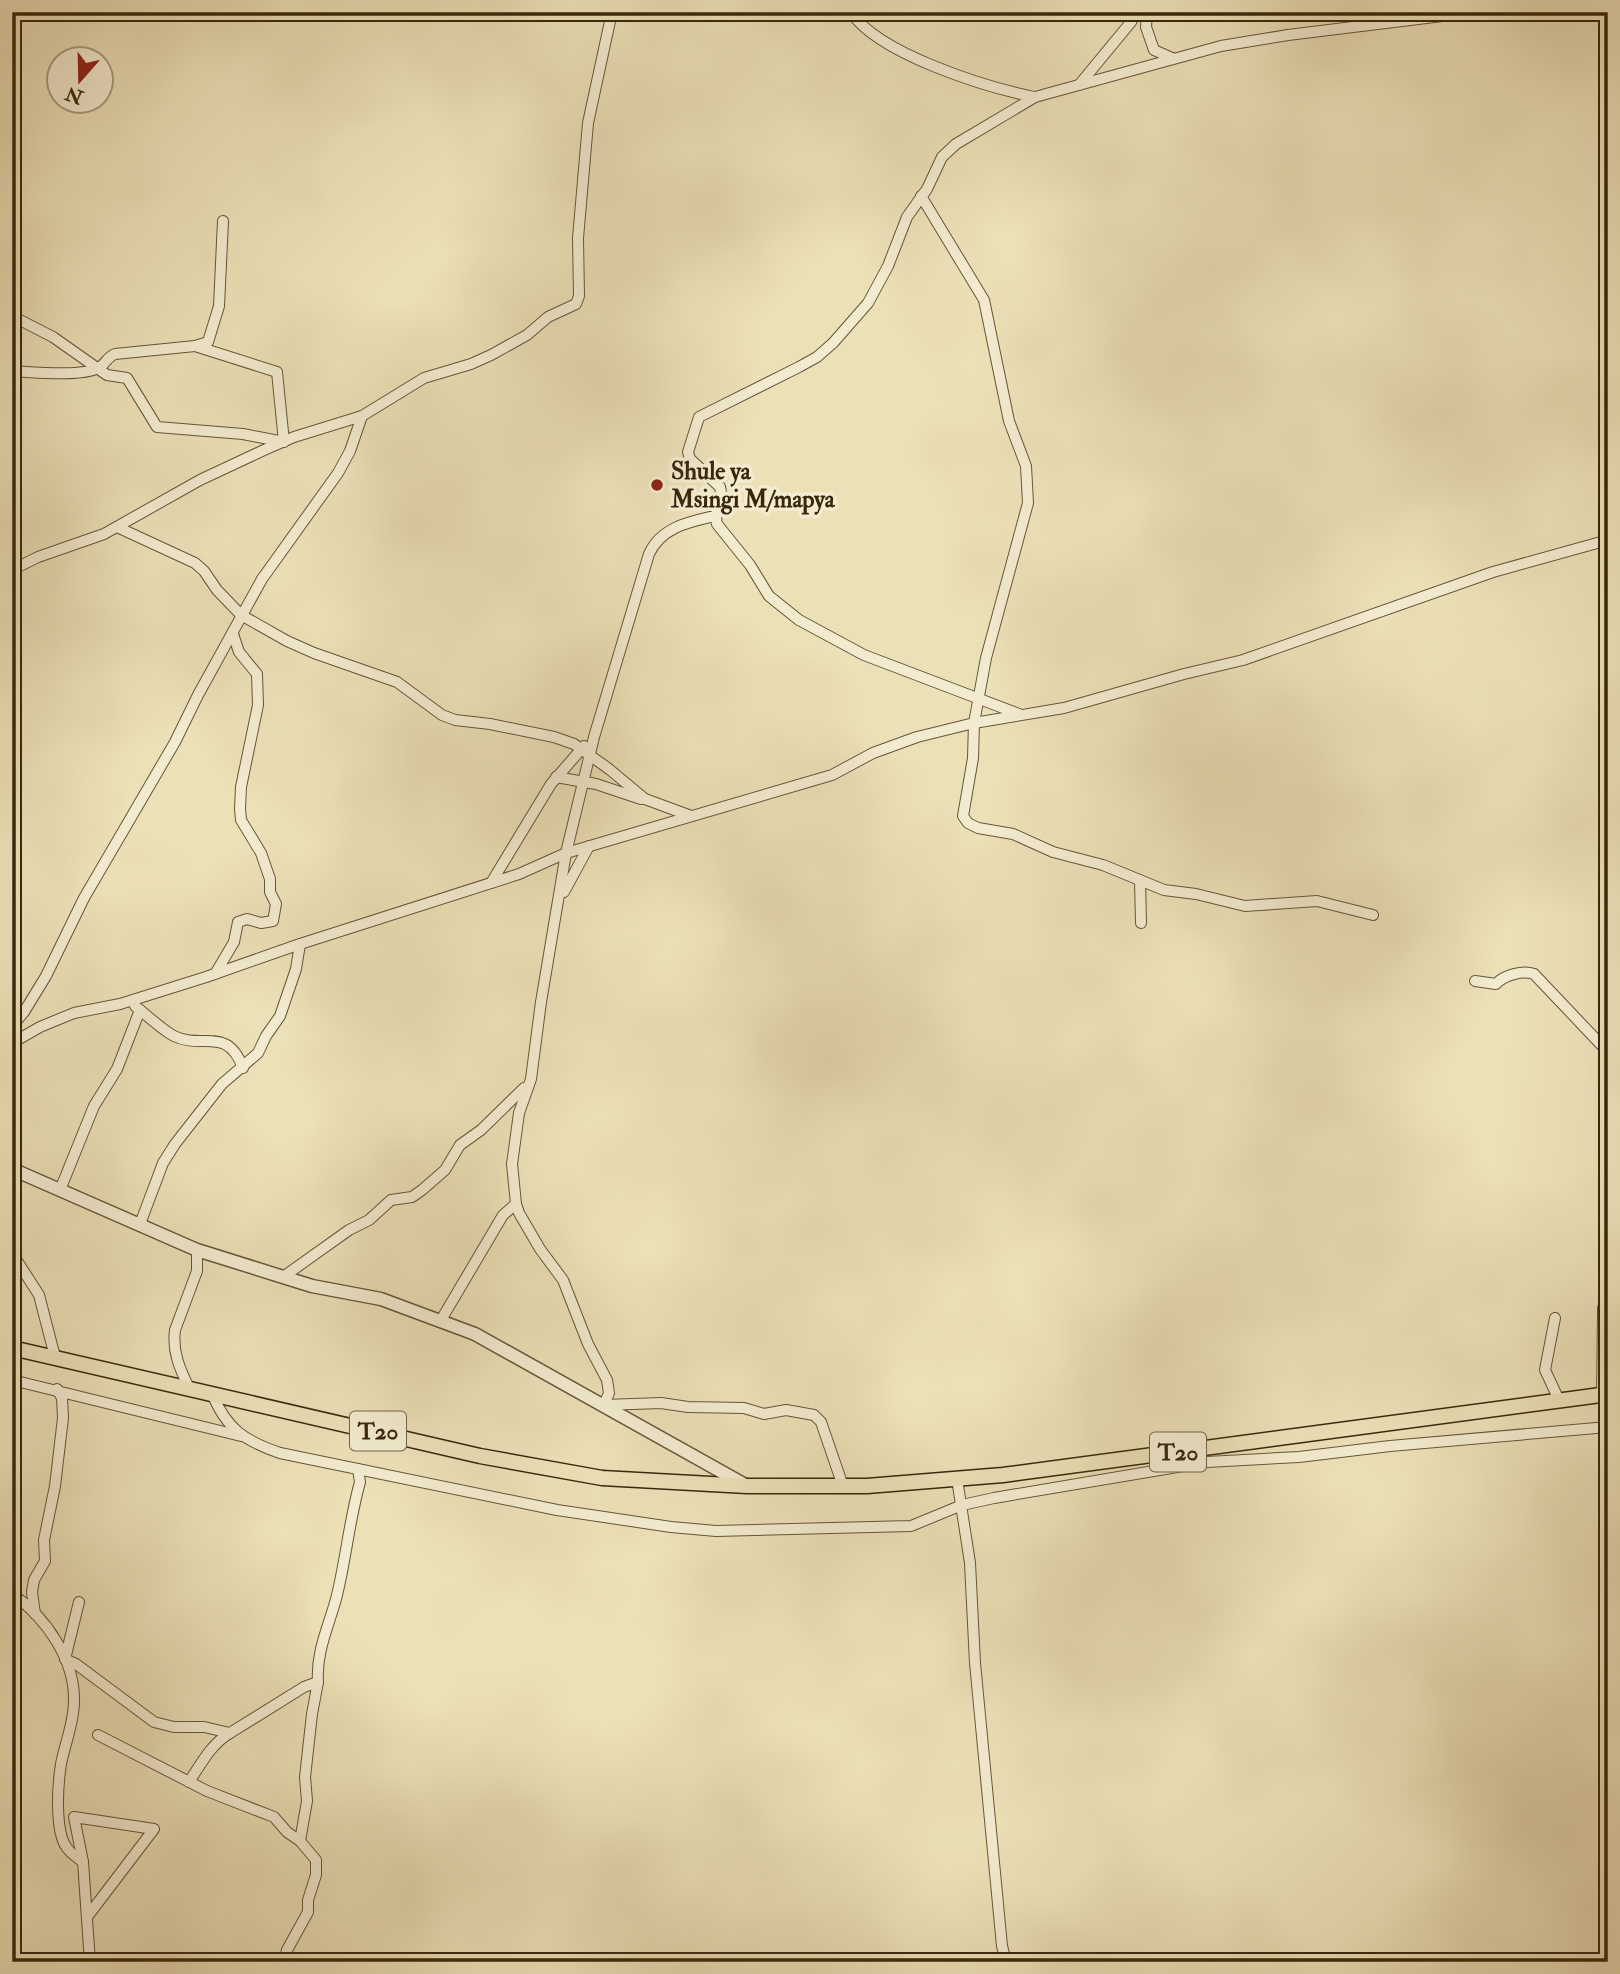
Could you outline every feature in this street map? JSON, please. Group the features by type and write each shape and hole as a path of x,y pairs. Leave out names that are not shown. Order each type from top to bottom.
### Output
{"main road":[{"name":"T20","path":"12,1348 480,1456 602,1478 747,1486 867,1486 957,1479 1605,1394"}],"street":[{"path":"12,570 37,557 104,534 200,480 284,442 362,416 424,378 471,365 527,335 548,317 576,304 588,124 612,12"},
{"path":"850,12 869,32 916,57 987,85 1035,97"},
{"path":"1079,85 1131,22 1136,12"},
{"path":"1147,12 1146,27 1154,50 1163,56 1177,59"},
{"path":"1021,714 864,655 799,620 769,597 750,565 717,524 715,516 721,500 721,489 692,463 688,455 699,416 799,368 833,343 868,303 888,266 907,217 948,150 1035,97 1258,40 1475,12"},
{"path":"921,196 984,300 1009,421 1027,474 1028,503 990,641 974,723 973,758 962,813 965,820 978,828 1013,834 1053,852 1103,865 1166,891 1196,894 1245,906 1317,901 1373,915"},
{"path":"12,371 61,373 97,369 107,357 115,354 204,344 211,338 218,315 223,221"},
{"path":"12,316 53,337 97,369 115,377 127,378 157,427 243,434 284,442"},
{"path":"195,346 277,372 284,442"},
{"path":"12,1026 46,976 99,871 175,742 262,579 338,472 350,450 362,416"},
{"path":"604,1405 609,1384 588,1344 565,1284 531,1234 516,1204 512,1164 519,1113 531,1079 566,853 594,737 652,549 676,527 715,516"},
{"path":"117,527 195,562 241,615 287,641 397,682 442,715 455,720 491,724 554,737 581,749 645,800"},
{"path":"12,1043 40,1027 74,1013 129,1001 215,974 300,944 491,884 543,865 566,853 832,775 888,746 974,723 1064,708 1243,660 1493,572 1608,540"},
{"path":"215,974 234,942 238,922 247,919 261,923 273,921 276,904 270,892 270,879 261,853 241,820 241,787 258,705 257,674 239,652 233,634"},
{"path":"491,884 556,777 594,737"},
{"path":"556,777 584,781 692,816"},
{"path":"558,901 589,846"},
{"path":"1140,880 1141,923"},
{"path":"140,1224 163,1163 175,1144 222,1084 258,1053 280,1016 296,970 300,944"},
{"path":"1475,981 1496,984 1502,979 1521,973 1534,974 1608,1052"},
{"path":"129,1001 177,1038 210,1039 224,1044 234,1052 243,1068"},
{"path":"60,1190 94,1107 117,1069 140,1010"},
{"path":"283,1277 349,1230 369,1220 391,1200 412,1197 422,1190 445,1170 460,1145 514,1100 531,1079"},
{"path":"12,1169 197,1250 312,1286 381,1299 475,1334 747,1486"},
{"path":"441,1320 503,1215 516,1204"},
{"path":"189,1388 178,1364 174,1340 175,1330 197,1271 197,1250"},
{"path":"12,1253 39,1295 55,1357"},
{"path":"1605,1394 1603,1308 1608,1301"},
{"path":"1555,1318 1545,1370 1559,1400"},
{"path":"12,1380 241,1436"},
{"path":"36,1615 32,1592 34,1580 45,1561 44,1540 55,1486 64,1418 62,1398 57,1389"},
{"path":"212,1393 219,1412 241,1436 254,1444 280,1453 557,1510 716,1531 911,1526 961,1505 1207,1462 1300,1457 1390,1446 1608,1427"},
{"path":"604,1405 661,1403 744,1408 764,1414 786,1410 814,1415 820,1419 843,1486"},
{"path":"300,1840 307,1801 305,1777 318,1682 317,1665 336,1599 360,1482 358,1469"},
{"path":"957,1479 970,1563 975,1663 1002,1946 1006,1962"},
{"path":"12,1594 36,1615 55,1640 73,1678 75,1703 61,1765 57,1804 60,1831 66,1848 83,1862"},
{"path":"65,1660 79,1602"},
{"path":"65,1660 76,1664 154,1722 174,1727 204,1727 230,1733"},
{"path":"188,1782 220,1738 304,1687 318,1682"},
{"path":"98,1735 188,1782 274,1817 300,1840 316,1860 316,1875 308,1900 308,1913 295,1933 284,1962"},
{"path":"87,1917 154,1829 74,1817 83,1862 90,1962"}],"place":[{"name":"Shule ya Msingi M/mapya","path":"657,485"}]}
